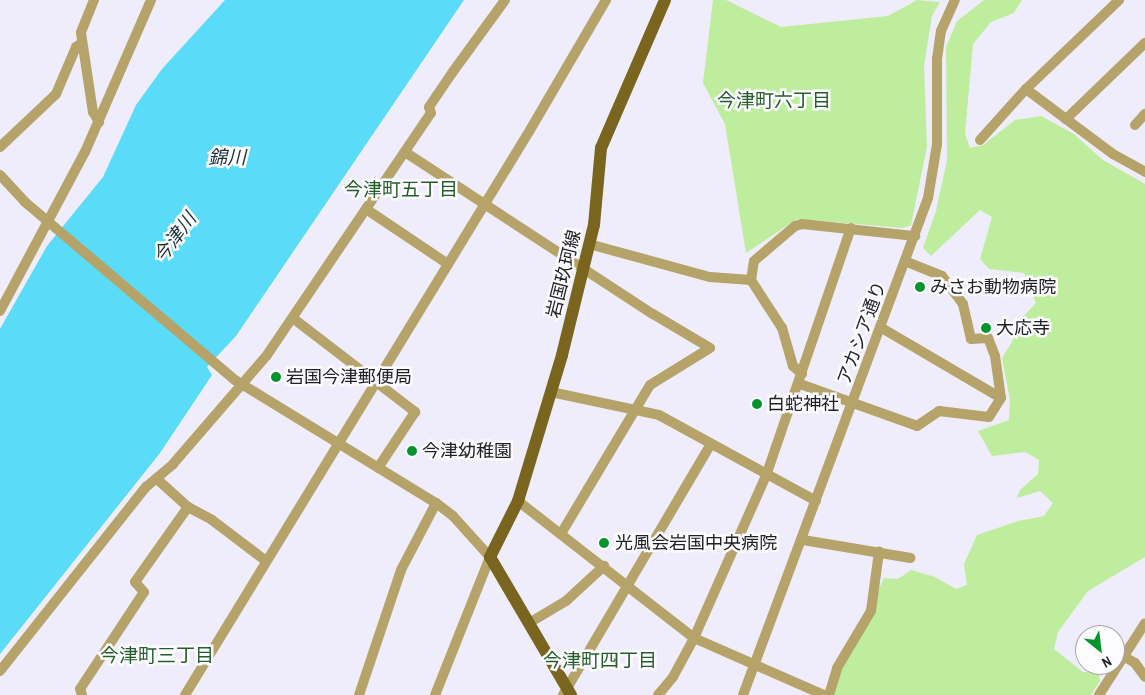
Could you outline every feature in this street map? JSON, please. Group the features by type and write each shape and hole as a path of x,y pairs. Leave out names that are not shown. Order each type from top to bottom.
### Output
{"main road":[{"name":"岩国玖珂線","path":"490,557 518,501 552,392 589,244 601,148 665,0"},
{"path":"490,557 567,693"}],"street":[{"path":"94,0 81,34 93,112 99,122"},
{"path":"0,311 51,224 99,122 151,0"},
{"path":"0,671 146,487 157,479 242,385 294,319 366,208 431,113 429,108 506,0"},
{"path":"185,695 374,382 485,204 606,0"},
{"name":"アカシア通り","path":"743,695 803,540 915,236 934,172 937,59 941,31 955,0"},
{"path":"980,140 1026,89 1119,0"},
{"path":"0,148 56,94 76,47 82,43"},
{"path":"1066,119 1145,43"},
{"path":"1026,89 1113,154 1145,172"},
{"path":"1135,125 1145,114"},
{"path":"405,152 710,348 650,385 562,532"},
{"path":"0,175 51,224 224,372 242,385 436,503 453,516 490,557 435,695"},
{"path":"366,208 448,264"},
{"path":"905,261 942,276 963,304 971,338 988,338 995,356 1001,398 990,417 939,411 917,426 854,403 801,379 793,366 782,328 751,280 754,261 795,226 851,228 915,236"},
{"path":"658,695 673,677 694,638 767,473 801,379 851,228"},
{"path":"589,244 710,277 751,280"},
{"path":"294,319 415,412 378,468"},
{"path":"880,327 1001,398"},
{"path":"552,392 637,408 659,415 816,501"},
{"path":"567,693 711,444"},
{"path":"157,479 188,507 212,520 266,561"},
{"path":"518,501 562,532 694,638 824,695"},
{"path":"359,695 401,570 436,503"},
{"path":"84,694 80,688 144,592 135,582 188,507"},
{"path":"803,540 911,558"},
{"path":"829,695 837,668 871,611 879,552"},
{"path":"529,623 566,601 604,566"},
{"path":"1125,653 1145,623"},
{"path":"1125,657 1135,663 1145,676"},
{"path":"1099,695 1111,675"}],"green space":[{"path":"713,0 726,0 781,27 888,16 917,0 940,2 932,16 924,66 927,147 911,225 903,228 797,219 746,253 725,124 703,83"},
{"path":"984,0 1022,0 1014,13 991,22 973,44 965,134 970,148 983,145 1015,120 1041,116 1074,134 1103,160 1145,184 1145,557 1088,591 1058,632 1054,649 1075,666 1075,675 1099,675 1100,681 1091,695 834,695 842,668 884,578 898,579 911,570 935,577 956,589 967,585 964,564 977,535 1018,521 1044,516 1053,503 1040,491 1017,498 1020,490 1038,474 1039,460 1025,452 992,456 978,431 1009,420 1010,400 1002,358 1012,342 1017,323 1036,303 1024,273 989,269 980,259 992,217 980,210 931,256 923,248 936,211 947,160 946,47 957,21"}],"water":[{"name":"錦川","path":"225,0 464,0 236,336 207,367 212,375 160,453 0,654 0,329 47,246 103,177 136,105 162,69"}],"place":[{"name":"みさお動物病院","path":"920,287"},
{"name":"大応寺","path":"986,328"},
{"name":"岩国今津郵便局","path":"276,377"},
{"name":"白蛇神社","path":"757,404"},
{"name":"今津幼稚園","path":"412,451"},
{"name":"光風会岩国中央病院","path":"604,543"}],"district":[{"name":"今津町六丁目","path":"774,101"},
{"name":"今津町五丁目","path":"401,190"},
{"name":"今津町三丁目","path":"157,656"},
{"name":"今津町四丁目","path":"600,661"}],"water label":[{"name":"今津川","path":"175,238"}]}
